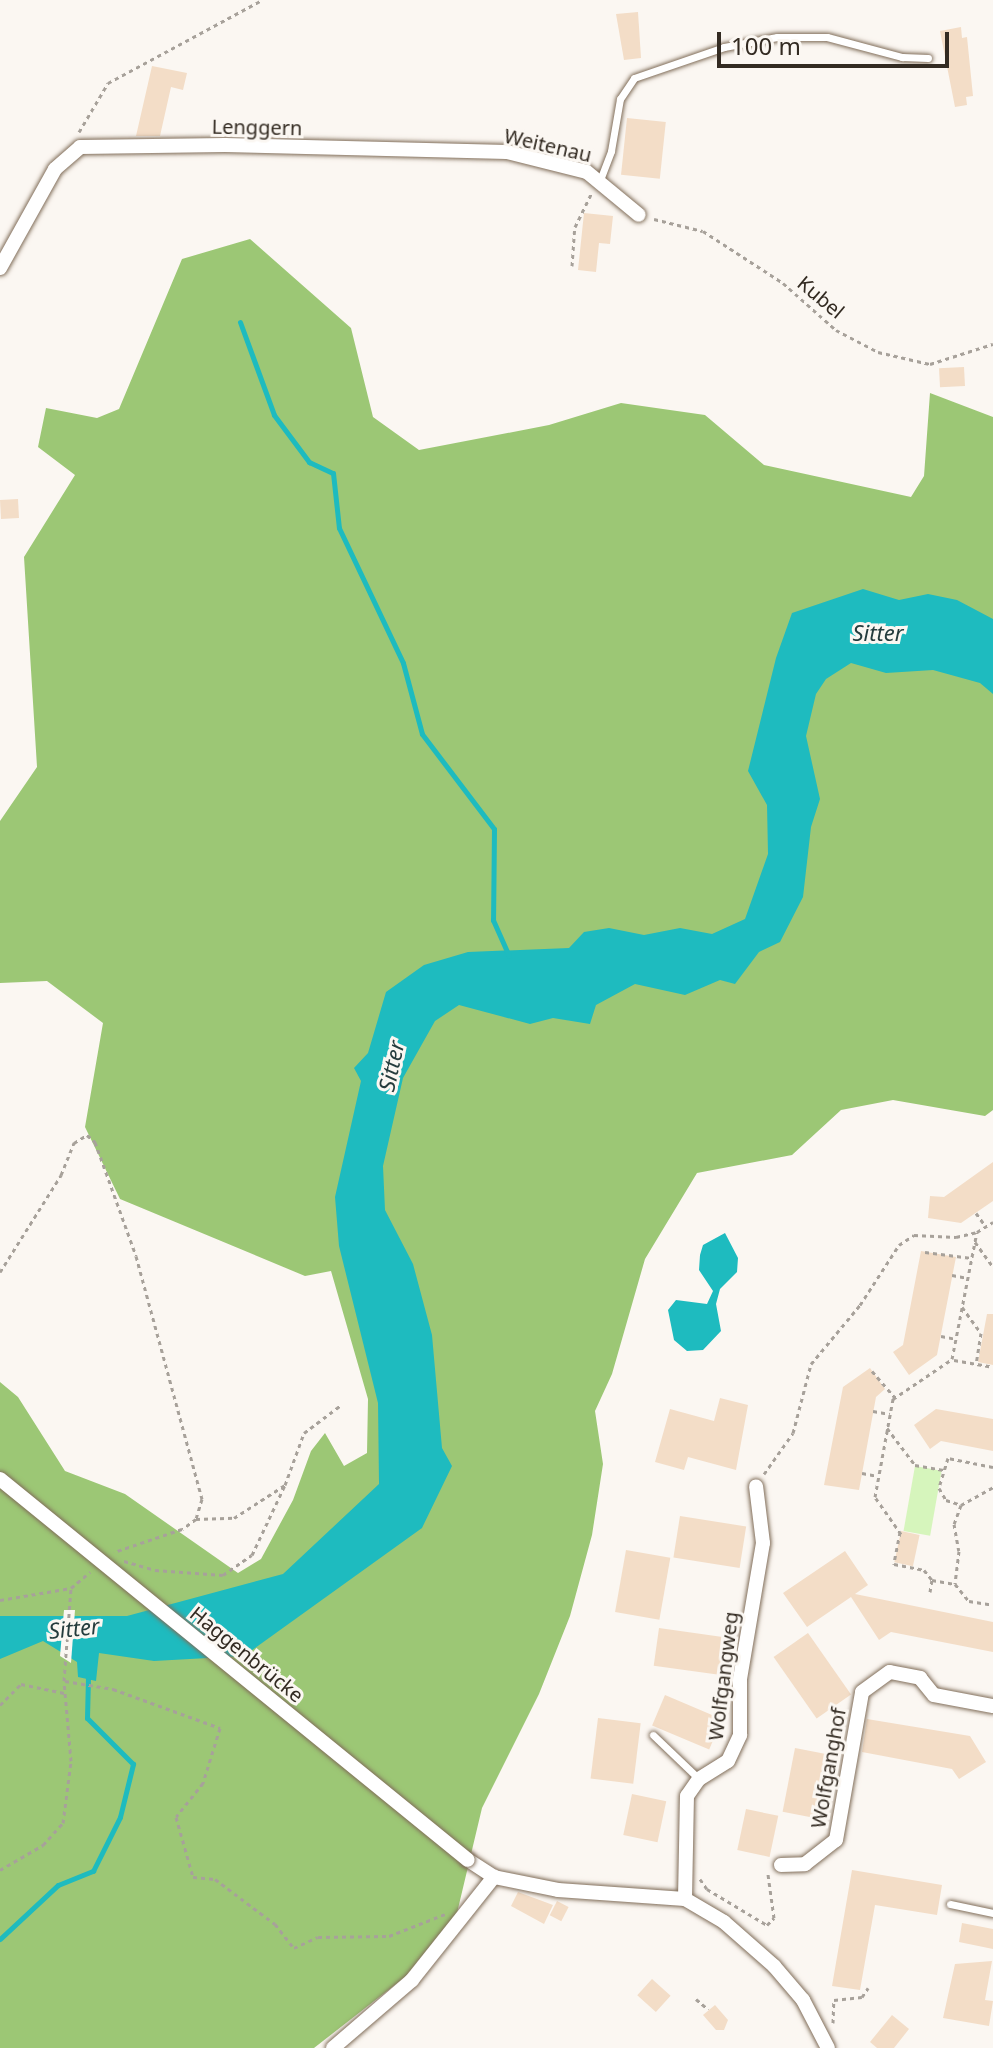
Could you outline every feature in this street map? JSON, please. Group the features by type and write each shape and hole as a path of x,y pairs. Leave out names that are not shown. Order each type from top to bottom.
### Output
{"street":[{"name":"Lenggern","path":"80,147 225,145 433,152"},
{"path":"0,268 55,169 80,147"},
{"name":"Weitenau","path":"433,152 507,152 600,180 639,215"},
{"name":"Haggenbrücke","path":"0,1479 468,1860 494,1877"},
{"name":"Wolfgangweg","path":"699,1779 728,1761 740,1735 740,1679 763,1543 756,1486"},
{"name":"Wolfganghof","path":"781,1865 805,1864 836,1840 862,1692 890,1672 920,1678 934,1695 993,1706"},
{"path":"685,1899 684,1818 687,1796 699,1779"},
{"path":"333,2048 412,1980 494,1877 558,1890 685,1899 724,1922 774,1966 803,2000 828,2048"}],"lane":[{"path":"600,180 611,151 620,99 634,78 724,47 777,37 827,37 902,57 928,58"},
{"path":"653,1735 699,1779"},
{"path":"950,1904 993,1913"}],"path":[{"path":"80,147 84,117 108,83 262,0"},
{"path":"572,266 575,227 600,180"},
{"name":"Kubel","path":"639,215 703,231 783,283 836,330 878,352 930,364 993,344"},
{"path":"0,1272 55,1186 74,1143 87,1135 95,1142 165,1349 202,1499 196,1519"},
{"path":"976,1213 986,1227"},
{"path":"756,1486 793,1433 811,1364 860,1305 899,1245 914,1235 956,1237 977,1232 993,1222"},
{"path":"977,1232 952,1359 895,1397 875,1497 900,1533 894,1564 924,1570 932,1580 955,1584 969,1601 993,1605"},
{"path":"975,1242 993,1267"},
{"path":"925,1252 972,1258"},
{"path":"952,1275 968,1278"},
{"path":"962,1307 982,1334 976,1364"},
{"path":"941,1336 956,1339"},
{"path":"952,1359 993,1367"},
{"path":"872,1371 895,1397"},
{"path":"285,1485 234,1518 196,1519 108,1557 155,1570 223,1575 252,1555 285,1485 304,1433 341,1405"},
{"path":"873,1411 890,1414"},
{"path":"887,1428 915,1465 944,1470"},
{"path":"961,1505 941,1495 948,1458 993,1467"},
{"path":"862,1473 878,1476"},
{"path":"955,1584 959,1551 954,1524 961,1505 993,1487"},
{"path":"0,1600 71,1588 99,1565"},
{"path":"930,1592 932,1580"},
{"path":"0,1870 43,1845 63,1823 71,1761 64,1672 71,1588"},
{"path":"64,1681 113,1689 220,1728 203,1783 176,1817 193,1877 215,1879 275,1924 294,1948 318,1937 389,1936 446,1914"},
{"path":"0,1705 21,1684 64,1693"},
{"path":"699,1878 707,1889 767,1925 774,1918 768,1875 781,1865"},
{"path":"834,2033 834,2000 862,1997 868,1988"},
{"path":"696,1999 708,2009"}],"green space":[{"path":"250,239 351,328 373,417 419,450 549,425 621,403 705,415 764,465 911,497 924,476 930,393 993,417 993,1110 985,1116 893,1100 841,1110 792,1155 697,1173 645,1259 612,1374 595,1411 603,1464 592,1535 570,1616 539,1694 482,1808 457,1913 405,1977 314,2048 0,2048 0,1382 18,1397 65,1471 125,1494 238,1573 261,1559 293,1500 311,1451 325,1433 344,1466 367,1453 368,1399 331,1271 305,1276 120,1199 85,1127 103,1023 47,981 0,983 0,821 37,767 24,557 75,475 38,447 46,408 97,418 119,409 182,259"},
{"path":"915,1466 942,1471 930,1536 904,1531"}],"water":[{"name":"Sitter","path":"863,589 899,600 928,594 957,600 993,619 993,694 980,683 933,670 886,673 851,663 826,679 816,694 806,736 820,799 811,827 803,897 780,942 759,952 735,984 720,980 685,995 635,984 596,1005 590,1024 553,1018 530,1024 459,1005 435,1021 403,1078 383,1166 385,1210 413,1264 432,1335 442,1448 452,1466 422,1528 244,1656 154,1661 99,1653 96,1681 78,1677 77,1662 43,1641 0,1659 0,1616 127,1616 283,1574 379,1484 378,1403 339,1246 335,1197 361,1081 354,1068 368,1053 386,992 424,965 468,952 569,948 584,932 609,928 644,935 680,928 712,934 745,919 768,854 767,805 748,771 776,658 792,613"},
{"path":"725,1233 738,1258 737,1272 720,1289 716,1304 721,1331 703,1350 687,1351 674,1340 668,1310 676,1300 707,1304 713,1291 699,1270 700,1255 703,1245"}],"pier":[{"path":"64,1610 75,1610 71,1663 60,1656"}],"building":[{"path":"638,12 641,58 624,60 616,14"},
{"path":"961,27 962,38 967,37 973,96 966,97 967,105 955,107 940,31"},
{"path":"152,66 187,73 183,90 171,87 160,136 136,136"},
{"path":"627,118 666,122 660,179 621,175"},
{"path":"584,213 613,216 610,244 599,243 596,272 578,270"},
{"path":"964,367 965,386 940,387 939,368"},
{"path":"18,499 19,518 1,519 0,500"},
{"path":"993,1162 993,1201 961,1223 928,1218 930,1196 944,1197"},
{"path":"921,1251 956,1257 937,1355 909,1375 893,1352 903,1345"},
{"path":"987,1314 993,1314 993,1365 978,1362"},
{"path":"870,1368 885,1389 876,1397 859,1490 824,1485 843,1387"},
{"path":"720,1398 748,1405 736,1470 688,1457 684,1470 655,1462 670,1409 714,1421"},
{"path":"936,1409 993,1419 993,1451 941,1441 930,1449 914,1425"},
{"path":"680,1516 746,1526 740,1568 673,1557"},
{"path":"901,1531 920,1535 913,1566 894,1562"},
{"path":"626,1550 670,1558 659,1620 615,1612"},
{"path":"845,1551 868,1585 855,1594 993,1622 993,1652 891,1632 879,1640 851,1597 807,1627 783,1593"},
{"path":"659,1628 724,1637 719,1675 654,1666"},
{"path":"808,1633 851,1694 817,1719 774,1657"},
{"path":"665,1695 722,1719 709,1750 652,1725"},
{"path":"598,1718 641,1723 633,1784 591,1779"},
{"path":"867,1719 970,1736 986,1762 959,1779 952,1769 862,1752"},
{"path":"795,1748 836,1756 824,1820 783,1812"},
{"path":"632,1794 666,1801 658,1842 623,1835"},
{"path":"746,1809 778,1816 770,1857 737,1850"},
{"path":"852,1870 942,1885 937,1915 875,1905 860,1990 832,1986"},
{"path":"518,1892 553,1905 544,1924 511,1906"},
{"path":"557,1901 569,1907 561,1921 550,1915"},
{"path":"962,1923 993,1929 993,1949 959,1942"},
{"path":"992,1961 985,2000 993,2001 989,2026 943,2018 955,1964"},
{"path":"652,1979 671,1996 656,2012 637,1995"},
{"path":"715,2005 728,2020 724,2030 716,2030 703,2015"},
{"path":"892,2015 909,2029 894,2048 877,2048 870,2042"}],"waterway":[{"path":"240,322 274,415 309,462 333,473 339,528 403,663 422,734 494,829 493,920 509,956"},
{"path":"0,1939 58,1885 93,1871 120,1817 133,1764 87,1718 88,1676"}]}
